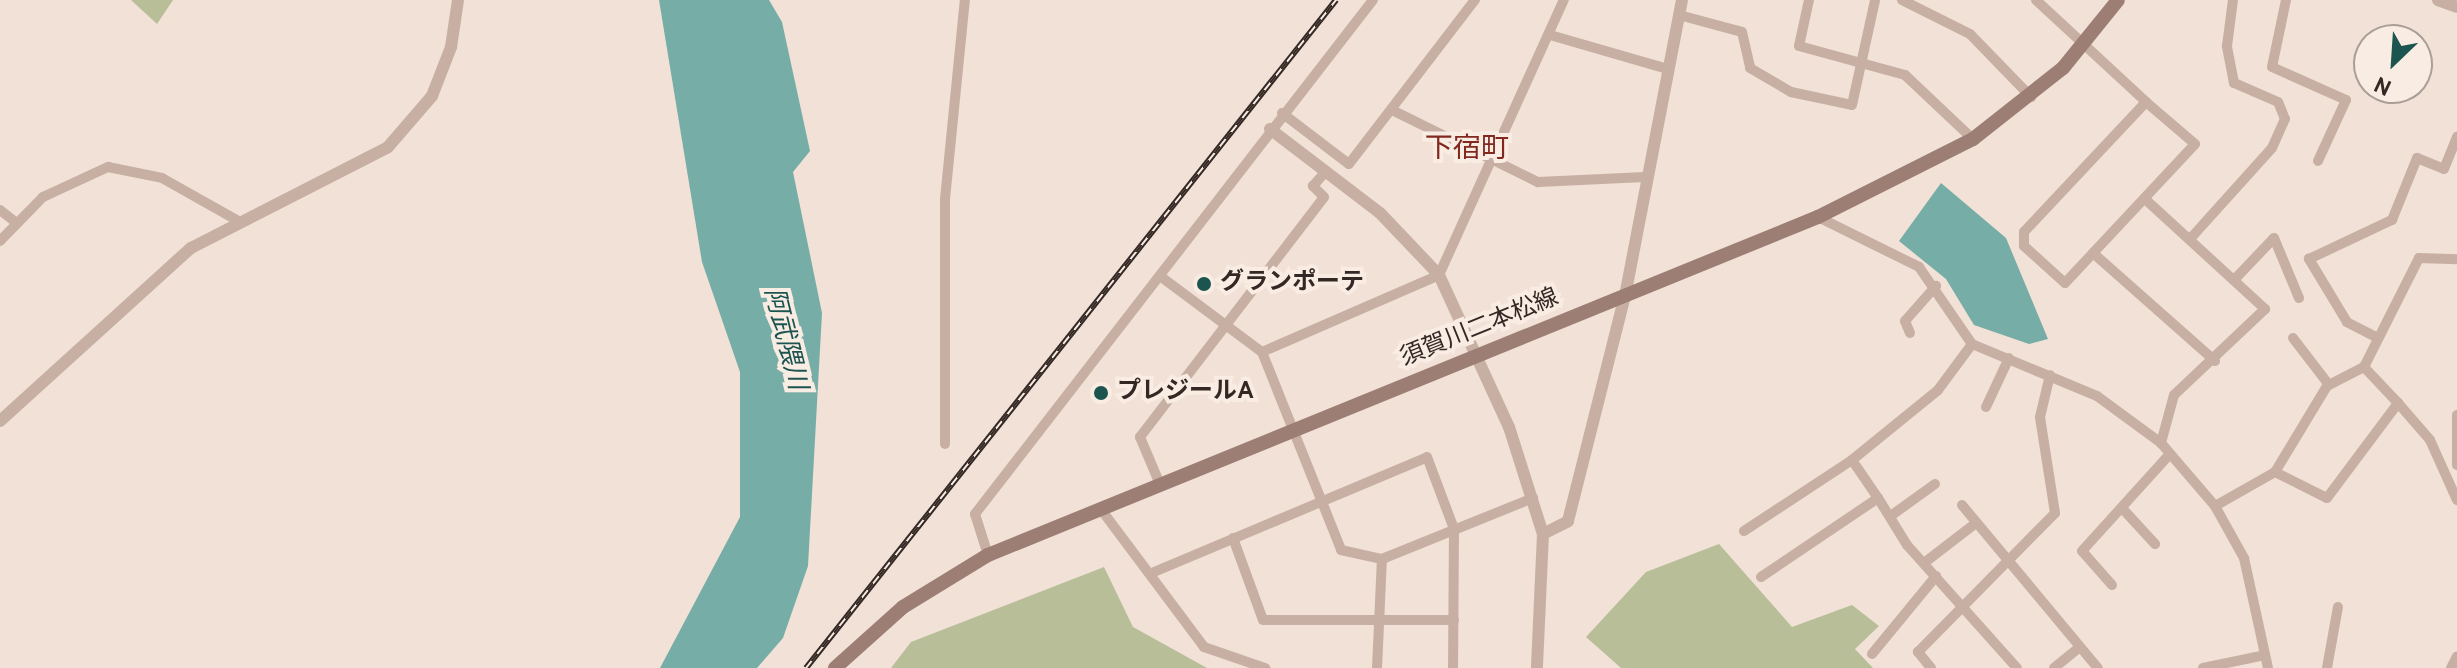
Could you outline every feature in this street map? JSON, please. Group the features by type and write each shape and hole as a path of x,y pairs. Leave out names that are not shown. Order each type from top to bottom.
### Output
{"main road":[{"name":"須賀川二本松線","path":"835,668 903,607 988,555 1476,352 1625,296 1818,217 1973,139 2031,97 2086,45 2118,0"}],"street":[{"path":"0,421 156,273 240,222 350,171 418,118 447,60 458,0"},
{"path":"945,444 945,199 965,0"},
{"path":"988,555 975,514 1282,113 1373,0"},
{"path":"1282,113 1349,164 1475,0"},
{"path":"1543,534 1568,521 1625,296 1645,177 1682,0"},
{"path":"1809,0 1799,46 1863,59 1925,88 1973,139"},
{"path":"1679,15 1742,32 1750,68 1791,92 1852,105 1875,0"},
{"path":"1902,0 1970,34 2031,97"},
{"path":"2036,0 2195,144 2065,283 2024,246 2024,232 2146,102"},
{"path":"2190,239 2272,148 2285,119 2278,102 2234,83 2227,46 2233,0"},
{"path":"2286,0 2272,67 2346,100 2318,161"},
{"path":"2438,0 2457,7"},
{"path":"1262,352 1439,275 1550,35 1561,2"},
{"path":"1550,35 1668,69"},
{"path":"1392,110 1538,182 1645,177"},
{"path":"1270,129 1326,171 1439,275 1476,352 1533,498 1543,534 1537,668"},
{"path":"2378,338 2347,322 2309,259 2392,220 2417,158 2444,169 2457,137"},
{"path":"0,241 14,221 66,182 120,167 199,193 240,222"},
{"path":"1159,482 1140,437 1324,197 1313,186 1326,171"},
{"path":"2145,199 2265,309 2215,361 2174,395 2161,443"},
{"path":"0,210 14,221"},
{"path":"1818,217 1919,267 1936,286 1972,344 2097,396 2161,443 2215,506 2244,558 2268,668"},
{"path":"2234,280 2274,238 2299,298"},
{"path":"2093,253 2215,361"},
{"path":"2215,506 2275,472 2329,385 2364,367 2419,258 2457,259"},
{"path":"1160,276 1262,352 1291,429 1325,501 1341,550 1382,559 1533,498"},
{"path":"1910,333 1905,321 1936,286"},
{"path":"2293,338 2329,385"},
{"path":"1744,531 1852,460 1938,390 1972,344"},
{"path":"1986,407 2009,358"},
{"path":"2364,367 2430,440 2457,500"},
{"path":"1931,668 1918,652 1960,602 2055,513 2040,417 2050,375"},
{"path":"2275,472 2327,498 2398,403"},
{"path":"2457,415 2457,465"},
{"path":"2112,585 2082,551 2170,454"},
{"path":"1154,572 1427,457 1454,529 1453,668"},
{"path":"1852,460 1924,563 2017,668"},
{"path":"1892,515 1935,484"},
{"path":"1761,577 1878,498"},
{"path":"1962,505 2098,668"},
{"path":"1100,508 1154,572 1204,647 1265,668"},
{"path":"2122,508 2155,544"},
{"path":"1924,563 1976,523"},
{"path":"1233,538 1263,620 1454,620"},
{"path":"1377,668 1382,559"},
{"path":"1872,654 1936,576"},
{"path":"2327,668 2338,607"},
{"path":"2054,668 2080,647"},
{"path":"2203,668 2265,655"},
{"path":"2451,668 2457,656"}],"green space":[{"path":"131,0 173,0 157,24"},
{"path":"1719,544 1792,627 1852,605 1879,626 1855,649 1873,668 1621,668 1586,637 1646,572"},
{"path":"1104,567 1133,627 1207,668 891,668 911,642"}],"water":[{"name":"阿武隈川","path":"659,0 769,0 782,22 810,151 793,172 822,313 808,566 783,638 757,668 660,668 740,517 740,372 702,262"},
{"path":"1941,183 2006,238 2048,339 2029,344 1974,325 1946,279 1899,241"}],"railway":[{"path":"806,668 1336,0"}],"place":[{"name":"グランポーテ","path":"1204,284"},
{"name":"プレジールA","path":"1101,393"}],"district":[{"name":"下宿町","path":"1467,150"}]}
